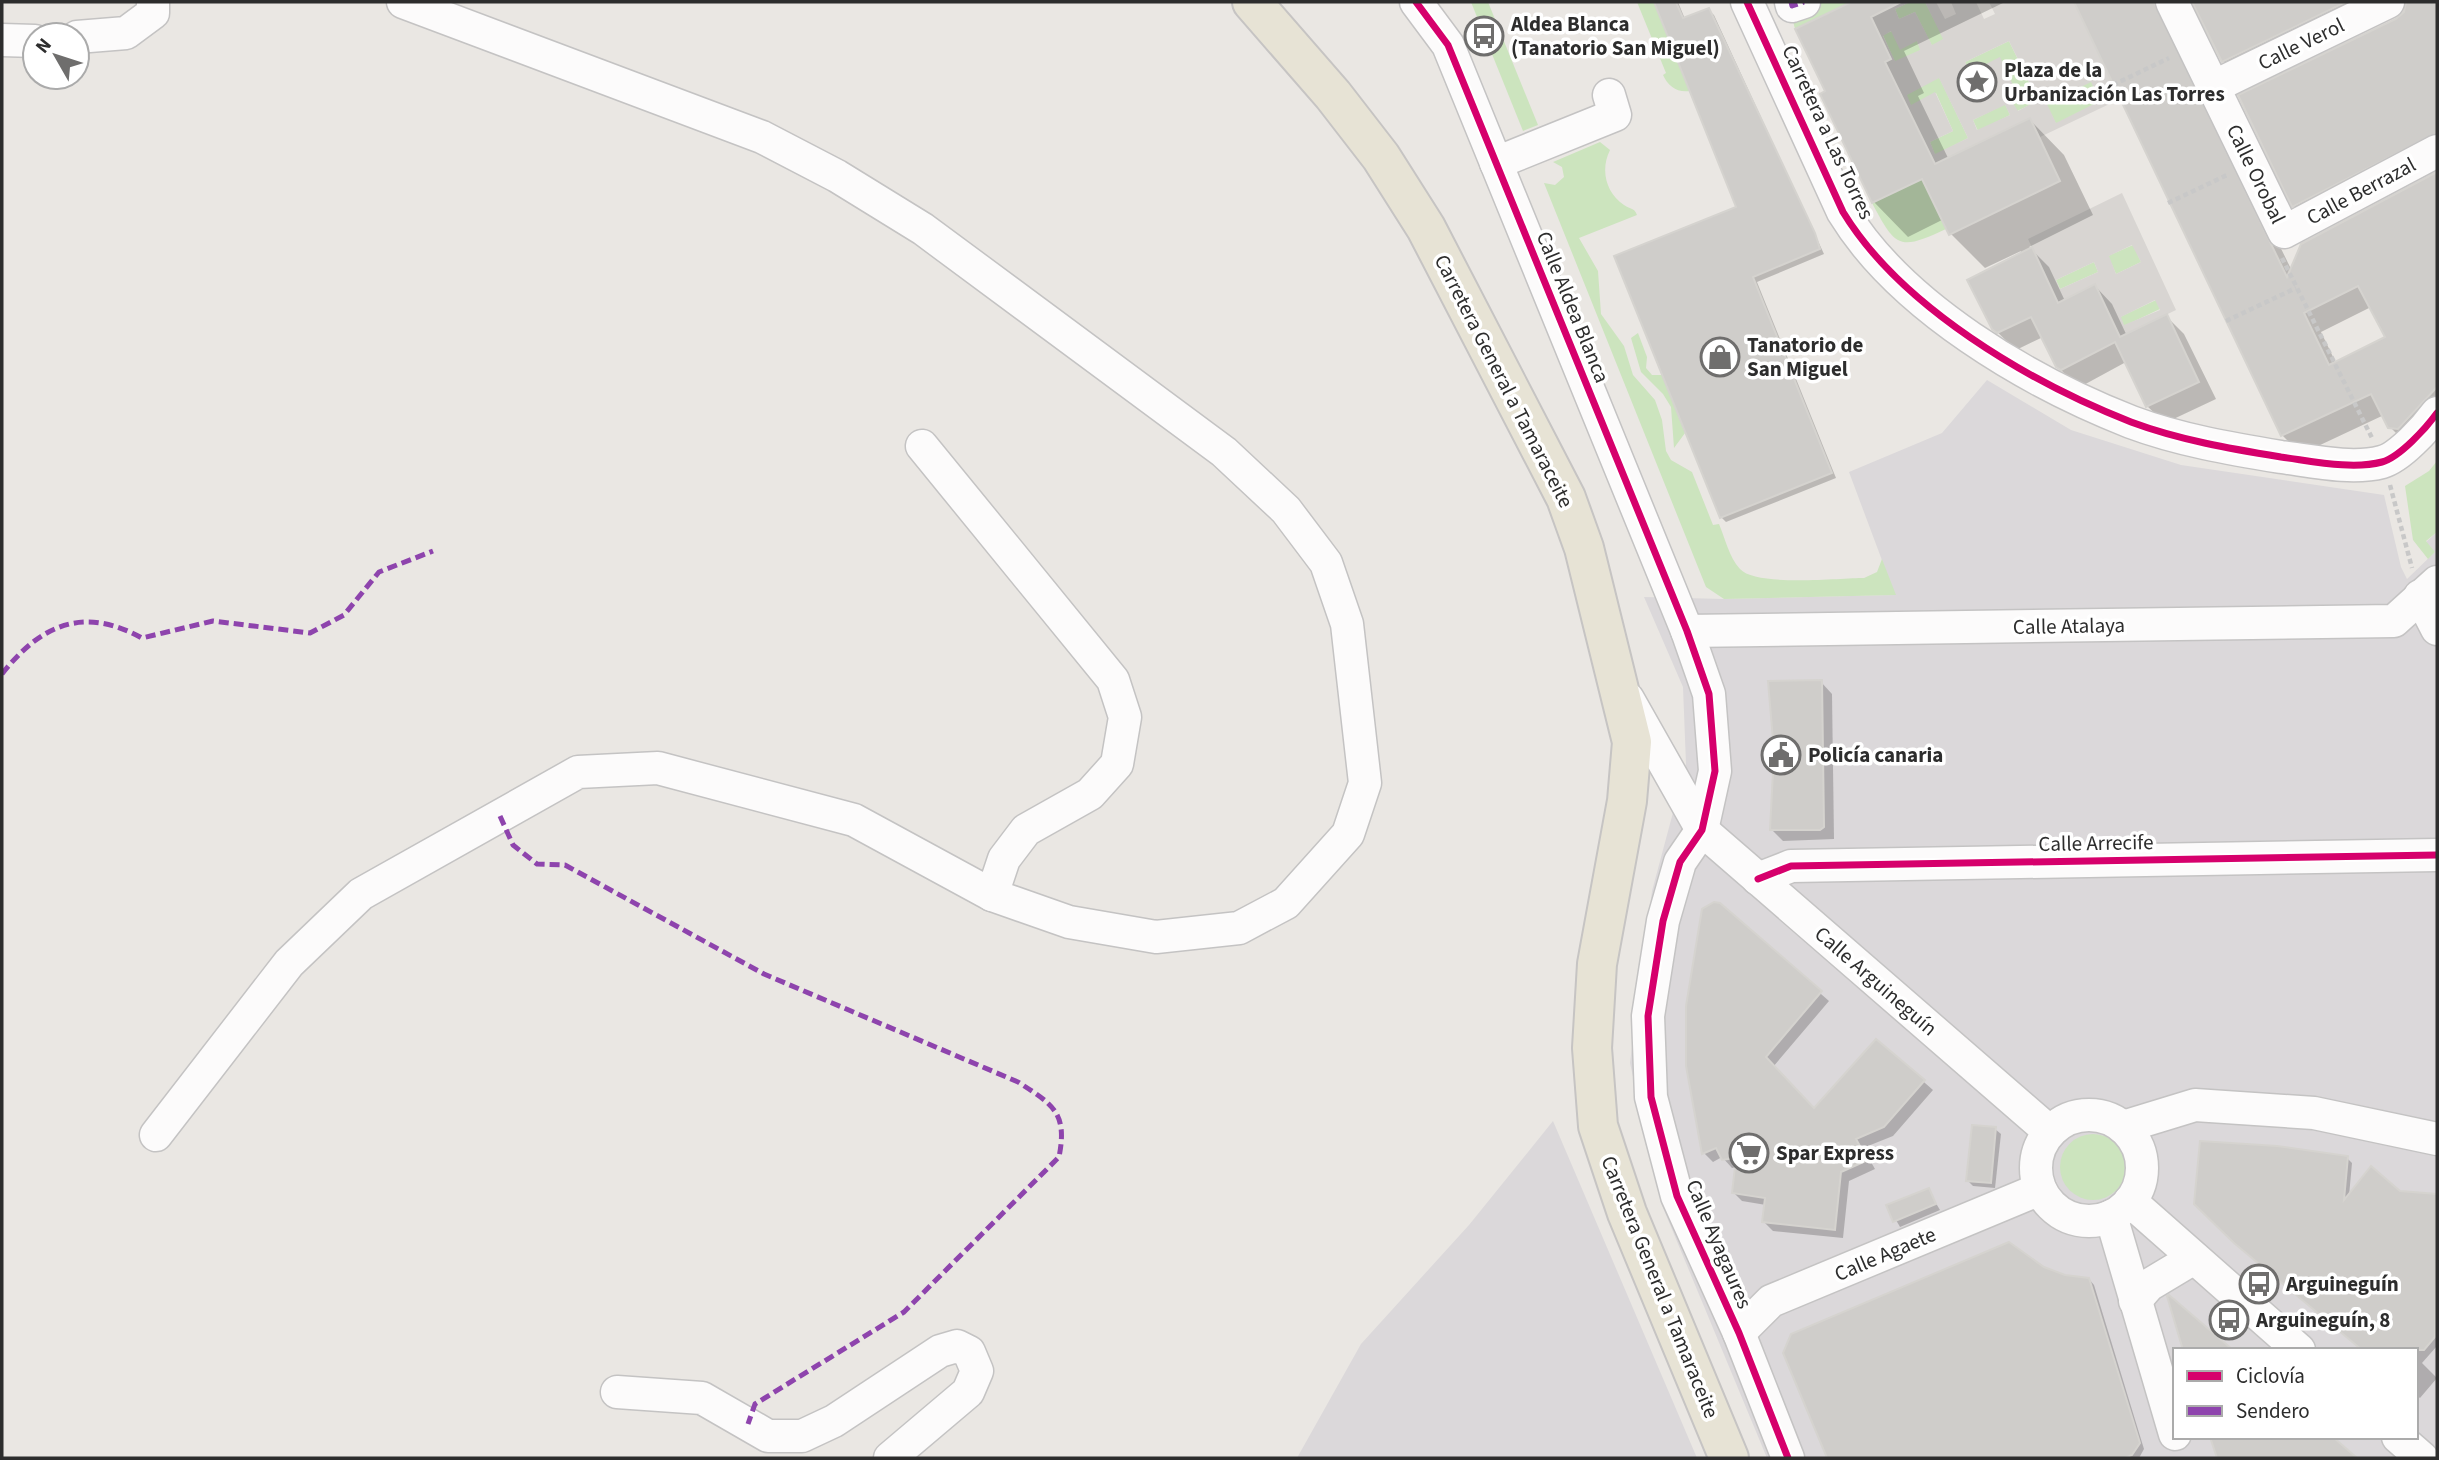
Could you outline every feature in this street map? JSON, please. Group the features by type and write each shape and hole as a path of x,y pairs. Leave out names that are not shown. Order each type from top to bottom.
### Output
{"main road":[{"name":"Carretera General a Tamaraceite","path":"1252,2 1373,147 1426,228 1566,498 1584,548 1632,742 1632,768 1597,964 1592,1048 1598,1126 1627,1213 1729,1458"}],"street":[{"path":"91,36 126,33 153,13 153,2"},
{"path":"156,1135 289,963 361,894 578,772 658,768 854,820 992,895 1069,922 1156,937 1239,928 1286,903 1349,834 1364,783 1347,624 1326,563 1286,510 1224,452 923,229 762,137 403,2"},
{"name":"Calle Aldea Blanca","path":"1416,2 1448,45 1687,631"},
{"name":"Carretera a Las Torres","path":"1747,2 1843,212 1860,239 1898,280 1968,334 2035,376 2132,422 2198,441 2258,453 2350,464 2384,462"},
{"path":"1791,2 1792,6 1804,2"},
{"name":"Calle Orobal","path":"2172,2 2284,232"},
{"name":"Calle Verol","path":"2213,87 2388,2"},
{"path":"2,40 21,41"},
{"path":"1496,163 1615,115 1609,94"},
{"name":"Calle Berrazal","path":"2284,232 2437,150"},
{"path":"2384,462 2422,433 2437,413"},
{"path":"922,446 1113,680 1125,716 1117,764 1090,794 1026,830 1004,859 992,895"},
{"path":"2429,589 2437,629"},
{"name":"Calle Atalaya","path":"1687,631 1844,639 2394,621 2429,589"},
{"name":"Calle Ayagaures","path":"1687,631 1709,694 1715,772 1702,830 1679,862 1663,921 1648,1016 1651,1097 1677,1196 1739,1333 1788,1458"},
{"path":"1618,685 1644,724 1702,830"},
{"name":"Calle Arguineguín","path":"1702,830 2050,1132"},
{"name":"Calle Arrecife","path":"1758,879 1791,866 2437,855"},
{"path":"2123,1127 2195,1105 2314,1113 2437,1139"},
{"path":"2085,1115 2109,1118 2123,1127 2134,1139 2140,1155 2138,1187 2121,1209 2086,1220 2062,1214 2049,1203 2040,1189 2036,1158 2050,1132 2063,1122 2085,1115"},
{"name":"Calle Agaete","path":"1739,1333 1771,1301 2040,1189"},
{"path":"2121,1209 2194,1258 2296,1348"},
{"path":"2121,1209 2135,1301 2173,1439"},
{"path":"2135,1301 2150,1285 2194,1258"},
{"path":"617,1392 702,1398 768,1436 802,1436 834,1421 940,1351 957,1346 969,1352 977,1371 968,1392 890,1458"},
{"path":"2401,1439 2423,1458"}],"path":[{"path":"2113,85 2171,56"},
{"path":"2168,203 2239,169"},
{"path":"2226,321 2296,288"},
{"path":"2384,462 2429,589"}],"shaded area":[{"name":"Plaza de la Urbanización Las Torres","path":"1901,2 1910,2 1895,9 1899,19 1915,12 1932,45 1943,39 1925,2 1936,2 1945,19 1956,14 1951,2 1976,2 1984,19 1995,14 1989,2 2074,2 2120,99 2040,137 2030,118 1935,164 1885,62 1891,58 1871,16","holes":["1891,31 1900,50 1917,41 1920,50 1895,61 1883,36","2009,41 2038,100 2018,111 2012,102 2019,98 2000,57 1970,72 1965,62","1939,78 1968,138 1935,154 1930,142 1953,131 1935,92 1911,105 1907,95","2091,82 2100,101 2056,123 2047,104","2005,105 2010,115 1977,130 1973,120"]},
{"path":"2122,193 2176,310 2120,337 2095,284 2055,305 2056,298 2028,239","holes":["2132,245 2141,262 2116,274 2109,256","2094,262 2098,272 2060,289 2056,280","2155,300 2160,310 2124,325 2121,317"]},
{"path":"1987,380 2071,430 2181,465 2384,495 2401,567 2407,579 2435,552 2426,542 2437,532 2437,1458 1767,1458 1661,1203 1630,1063 1652,891 1686,764 1683,687 1644,597 1724,599 1895,595 1849,472 1942,433"},
{"path":"1553,1121 1697,1458 1297,1458 1361,1344 1469,1225"}],"green space":[{"path":"1471,2 1488,2 1538,125 1523,131"},
{"path":"1637,2 1654,2 1690,91 1677,90 1665,79 1663,75 1666,73"},
{"path":"1804,2 1851,2 1795,29 1792,17"},
{"path":"1910,2 1925,2 1944,39 1932,46 1915,12 1899,19 1895,9"},
{"path":"1892,31 1917,41 1921,50 1895,62 1883,35"},
{"path":"2009,41 2038,101 2017,111 2012,102 2019,98 1970,72 1965,62"},
{"path":"1939,77 1968,138 1935,155 1930,142 1953,131 1936,93 1911,106 1906,95"},
{"path":"2091,81 2101,101 2056,124 2046,104"},
{"path":"2005,104 2010,115 1978,131 1973,120"},
{"path":"1600,142 1610,150 1605,165 1609,188 1618,200 1637,215 1579,238 1598,271 1601,314 1624,346 1633,375 1655,400 1662,420 1666,451 1671,460 1692,472 1713,525 1719,524 1736,564 1749,575 1763,578 1818,580 1864,578 1877,572 1882,559 1896,595 1724,599 1706,587 1544,183 1555,185 1564,177 1562,167 1553,162"},
{"path":"1922,179 1946,229 1918,241 1900,241 1887,229 1872,203"},
{"path":"2133,245 2141,262 2116,274 2108,256"},
{"path":"2094,262 2098,272 2060,289 2056,280"},
{"path":"2156,300 2160,309 2124,326 2120,317"},
{"path":"1638,333 1647,357 1646,368 1652,375 1662,375 1685,433 1674,448 1671,407 1663,394 1641,372 1631,338"},
{"path":"2437,461 2437,532 2426,541 2435,552 2428,559 2413,540 2405,486 2429,471"},
{"path":"2093,1134 2106,1137 2116,1144 2123,1154 2126,1167 2123,1180 2116,1190 2106,1197 2093,1200 2080,1197 2070,1190 2063,1180 2060,1167 2063,1154 2070,1144 2080,1137"}],"building":[{"name":"Tanatorio de San Miguel","path":"1654,2 1676,2 1683,18 1709,8 1815,233 1820,249 1753,277 1832,473 1720,518 1614,256 1736,207"},
{"path":"1851,2 1901,2 1871,17 1891,59 1885,62 1935,164 2030,118 2060,181 1949,235 1922,179 1872,203 1820,94 1825,91 1795,29"},
{"path":"2074,2 2154,2 2287,277 2301,244 2437,172 2437,387 2398,429 2388,428 2371,394 2281,436","holes":["2358,286 2385,337 2329,365 2304,313"]},
{"path":"2192,2 2346,2 2222,62"},
{"path":"2406,2 2437,2 2437,133 2292,207 2238,95 2396,19 2404,12"},
{"path":"2032,247 2058,303 2095,284 2120,337 2167,314 2199,382 2146,407 2115,342 2061,370 2056,367 2031,317 1997,333 1992,329 1967,280"},
{"path":"1822,680 1824,827 1820,830 1770,830 1774,752 1768,681"},
{"path":"1714,902 1720,903 1822,991 1766,1057 1814,1108 1876,1039 1925,1080 1884,1127 1856,1139 1868,1160 1841,1172 1835,1230 1762,1222 1765,1198 1732,1193 1736,1158 1722,1160 1716,1148 1702,1154 1686,1066 1686,1006 1702,909"},
{"path":"1972,1125 1996,1127 1991,1183 1966,1181"},
{"path":"2200,1141 2277,1146 2348,1156 2344,1200 2371,1166 2400,1191 2437,1194 2435,1337 2424,1350 2360,1348 2234,1243 2194,1204"},
{"path":"1929,1188 1936,1204 1893,1222 1886,1205"},
{"path":"2009,1242 2044,1267 2065,1275 2089,1278 2140,1443 2132,1455 2125,1458 1827,1458 1783,1353 1791,1334"},
{"path":"2169,1295 2231,1348 2182,1348 2167,1296"},
{"path":"2211,1439 2335,1439 2357,1458 2217,1458"}],"marked path":[{"path":"1791,2 1792,6 1804,2"},
{"path":"2,674 32,643 48,632 82,622 121,628 142,638 213,621 310,633 344,615 379,572 433,551"},
{"path":"500,816 513,845 537,864 565,865 764,974 1018,1082 1048,1104 1059,1119 1059,1157 904,1312 755,1404 748,1424"}],"cycle path":[{"path":"1416,2 1448,45 1687,631 1709,694 1715,771 1702,830 1680,862 1663,921 1648,1016 1651,1097 1677,1196 1739,1333 1788,1458"},
{"path":"1747,2 1843,212 1868,247 1933,310 2010,363 2051,386 2149,428 2225,447 2332,464 2370,464 2389,459 2412,441 2437,413"},
{"path":"1758,879 1791,866 2437,855"}],"place":[{"name":"Aldea Blanca (Tanatorio San Miguel)","path":"1484,36"},
{"name":"Plaza de la Urbanización Las Torres","path":"1977,82"},
{"name":"Tanatorio de San Miguel","path":"1720,357"},
{"name":"Policía canaria","path":"1781,755"},
{"name":"Spar Express","path":"1749,1153"},
{"name":"Arguineguín","path":"2259,1284"},
{"name":"Arguineguín, 8","path":"2229,1320"}]}
